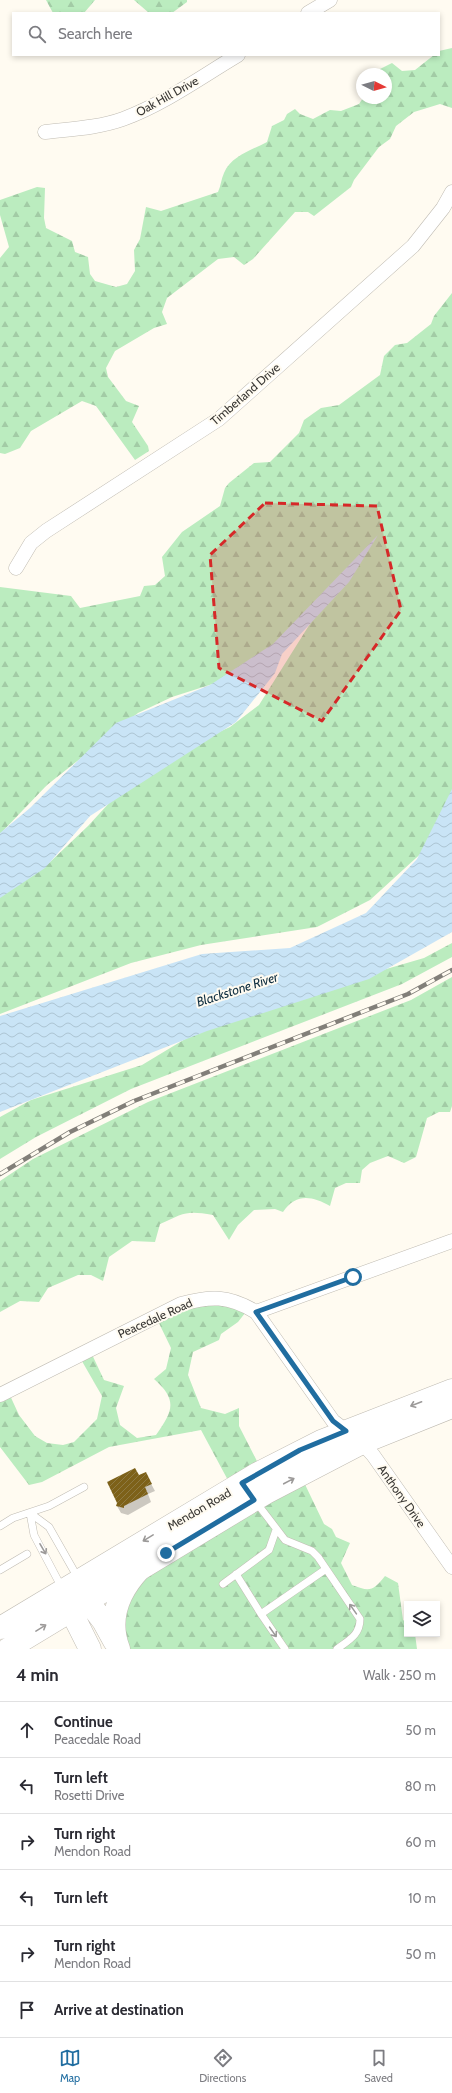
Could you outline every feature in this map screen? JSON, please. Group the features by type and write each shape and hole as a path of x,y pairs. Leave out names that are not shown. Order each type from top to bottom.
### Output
{"main road":[{"name":"Mendon Road","path":"354,1437 452,1390"},
{"name":"Mendon Road","path":"8,1649 141,1568 248,1491 300,1450 354,1437 452,1407"},
{"name":"Mendon Road","path":"0,1628 71,1585 248,1491"},
{"path":"119,1649 114,1627 116,1607 124,1587 141,1568"},
{"path":"71,1585 79,1606 90,1649"},
{"path":"79,1606 103,1621 119,1649"}],"street":[{"path":"310,12 330,0"},
{"name":"Oak Hill Drive","path":"45,132 91,127 122,120 152,107 236,56"},
{"name":"Timberland Drive","path":"16,568 31,543 46,531 219,419 414,246 443,208 452,192"},
{"path":"256,1312 452,1241"},
{"name":"Peacedale Road","path":"0,1395 181,1304 209,1298 229,1299 238,1301 256,1312"},
{"name":"Anthony Drive","path":"256,1312 333,1421 354,1437 373,1455 452,1567"}],"lane":[{"path":"0,1526 13,1518 49,1506 84,1487"},
{"path":"248,1491 285,1540 312,1552 318,1557 360,1619 360,1628 355,1636 337,1649"},
{"path":"30,1513 34,1535 71,1585"},
{"path":"30,1513 49,1527 71,1585"},
{"path":"222,1584 269,1550 276,1530"},
{"path":"0,1570 27,1554"},
{"path":"261,1614 326,1569"},
{"path":"236,1574 285,1649"}],"highlighted area":[{"path":"265,503 377,506 401,610 322,721 219,668 210,555"}],"green space":[{"path":"46,0 95,0 85,12 52,12"},
{"path":"134,0 187,0 187,2 173,12 148,12"},
{"path":"452,48 452,108 440,104 414,112 396,126 390,139 379,147 354,180 351,187 314,216 308,212 295,212 253,259 244,265 234,257 218,259 167,298 162,312 167,324 154,328 115,351 106,368 108,377 126,401 139,406 132,422 148,446 149,451 135,460 96,406 82,401 31,431 20,448 5,454 0,453 0,258 9,247 0,215 0,200 37,187 45,188 44,218 46,228 72,241 75,252 88,257 90,274 95,281 116,287 127,284 135,271 134,250 140,239 146,207 161,211 218,192 227,167 242,154 267,142 272,126 284,120 287,114 295,109 300,114 313,119 330,110 341,111 359,104 392,104 392,68 382,68 392,63 402,71 415,70 433,56 440,56 440,51"},
{"path":"452,293 452,814 427,848 370,900 317,927 201,945 131,963 0,1014 0,895 49,863 88,826 133,777 164,757 230,727 259,705 313,619 244,668 222,681 172,697 138,713 47,785 0,834 0,587 71,596 80,608 140,596 144,586 155,585 165,576 162,557 182,532 220,506 225,488 229,483 254,463 270,462 299,433 304,420 321,408 339,405 380,375 384,356 395,345 407,343 431,324 434,316"},
{"path":"452,943 452,957 402,984 131,1089 36,1137 0,1159 0,1117 31,1100 142,1065 205,1027 328,986 424,958"},
{"path":"452,977 452,1106 450,1112 439,1112 427,1118 416,1157 404,1163 388,1156 370,1163 362,1170 360,1183 346,1183 335,1188 330,1206 311,1198 305,1198 293,1202 283,1212 275,1209 254,1210 238,1225 229,1240 213,1215 191,1213 180,1215 160,1224 155,1242 132,1241 109,1257 103,1281 91,1275 78,1275 48,1288 39,1302 20,1301 0,1312 0,1181 33,1159 148,1102 411,1000"},
{"path":"183,1300 249,1308 238,1322 221,1334 219,1340 193,1352 188,1375 201,1408 225,1414 239,1408 239,1426 259,1465 230,1484 201,1430 109,1447 42,1482 29,1485 0,1447 0,1393 7,1389 19,1415 35,1436 47,1443 63,1445 74,1442 97,1419 102,1396 79,1356 88,1346 104,1380 124,1386 116,1408 120,1425 137,1438 156,1435 162,1427 169,1412 170,1400 162,1386 154,1379 166,1369 171,1348 156,1317"},
{"path":"300,1474 324,1524 332,1529 336,1537 350,1543 341,1563 352,1585 363,1589 371,1589 385,1576 398,1583 404,1621 404,1637 415,1637 417,1649 117,1649 105,1619 118,1592"}],"water":[{"path":"378,535 349,582 282,654 275,673 236,722 90,816 45,868 0,898 0,833 30,808 116,723 210,685 273,644"},
{"name":"Blackstone River","path":"452,789 452,932 369,979 207,1031 0,1112 0,1016 202,954 290,948 366,913 417,859"}],"building":[{"path":"135,1468 139,1475 146,1472 152,1484 145,1487 148,1494 124,1506 124,1508 116,1506 117,1503 107,1482"}],"railway":[{"path":"0,1174 70,1132 134,1101 408,994 452,970"}],"route":[{"path":"166,1553 254,1500 242,1483 300,1450 346,1431 333,1421 256,1312 353,1277"}]}
